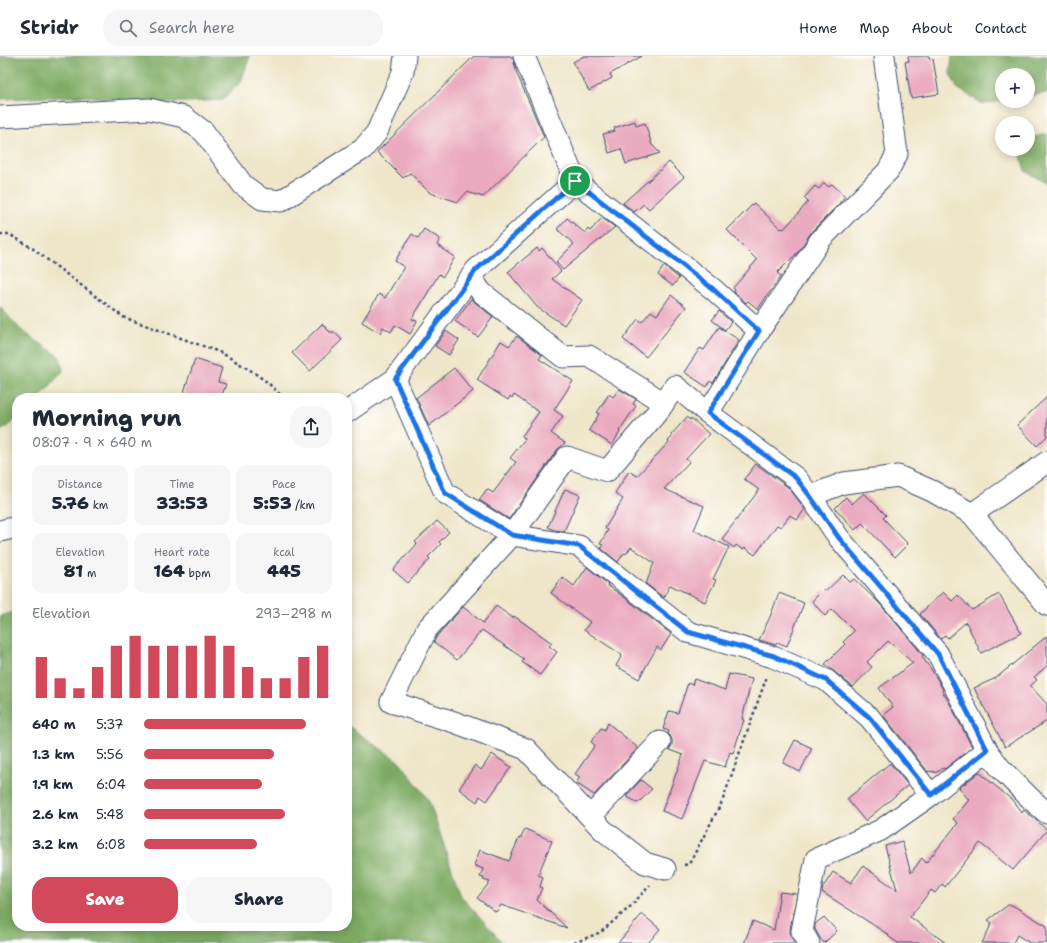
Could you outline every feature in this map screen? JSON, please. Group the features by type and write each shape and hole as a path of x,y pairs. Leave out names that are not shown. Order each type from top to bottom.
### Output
{"street":[{"path":"0,117 149,109 184,117 204,132 243,184 262,199 281,201 363,149 377,132 403,72 405,56"},
{"path":"524,56 575,181 713,289 759,331"},
{"path":"708,413 759,331 820,239 888,171 897,154 884,56"},
{"path":"352,409 395,379 476,270 575,181"},
{"path":"471,277 481,292 564,356 588,356 664,403"},
{"path":"395,379 445,493 512,535 579,546 688,632 774,656 826,680 870,718 931,795"},
{"path":"665,869 645,863 603,830 526,749 454,722 391,702 427,629 512,535 567,457 607,471 660,409 675,386 708,413 796,478 839,538 938,654 987,750 1000,768 1047,813"},
{"path":"972,514 1047,462"},
{"path":"810,496 844,483 898,476 932,491 972,514 1047,605"},
{"path":"0,531 12,528"},
{"path":"591,816 660,742"},
{"path":"809,943 802,931 816,859 881,830 931,795 987,750"}],"path":[{"path":"0,234 10,234 32,248 122,317 222,353 250,370 267,382 279,393"},
{"path":"574,943 601,932 632,906 665,869 689,864 722,802 774,656"}],"green space":[{"path":"0,56 250,56 241,82 223,100 151,104 88,96 0,99"},
{"path":"952,56 1047,56 1047,93 1035,95 1035,68 995,68 995,102 983,104 957,88 950,74"},
{"path":"1047,134 1047,184 1025,171 1021,157 1035,156 1035,137"},
{"path":"0,307 21,330 60,357 63,371 43,393 12,393 12,422 0,431"},
{"path":"12,612 12,931 352,931 352,729 401,763 429,801 461,896 503,943 0,943 0,616"}],"building":[{"path":"474,56 510,56 513,58 517,74 544,137 483,197 467,192 458,202 430,193 410,173 403,178 377,152"},
{"path":"584,56 642,56 610,74 612,78 589,91 573,62"},
{"path":"908,56 929,56 930,60 933,59 939,94 911,98 905,62 909,61"},
{"path":"635,121 636,126 645,123 652,145 660,153 626,164 621,149 609,153 603,134 615,131 614,128"},
{"path":"669,162 684,177 649,209 644,204 634,212 623,203"},
{"path":"824,183 829,187 832,184 845,196 812,231 799,251 777,273 781,276 758,309 748,301 746,303 734,292 735,290 733,288 757,260 727,230 754,203 781,229 784,229 808,202 804,198 815,186 819,189"},
{"path":"567,218 585,233 588,229 590,231 602,218 615,227 563,270 556,262 574,244 557,229"},
{"path":"424,229 440,239 437,245 455,257 443,277 439,274 412,319 417,321 410,334 395,325 391,332 383,327 380,333 362,322 379,294 385,298 404,267 395,261 412,234 418,238"},
{"path":"537,248 539,251 542,248 561,271 552,279 582,300 564,325 537,307 508,272"},
{"path":"664,266 679,278 673,286 658,275"},
{"path":"671,295 686,307 646,357 623,339 638,319 642,322 651,311 657,315"},
{"path":"471,299 493,317 478,337 455,321"},
{"path":"719,311 731,322 725,330 712,320"},
{"path":"322,324 330,332 334,332 342,340 310,371 292,353"},
{"path":"719,327 739,340 713,383 710,381 707,387 684,372 700,348 704,350"},
{"path":"446,331 459,340 449,355 435,346"},
{"path":"517,336 542,355 539,359 573,381 554,410 563,416 551,433 565,443 557,450 509,519 479,500 487,489 493,493 516,462 510,458 525,439 522,436 539,412 514,395 512,398 510,396 508,400 477,380 501,341 509,346"},
{"path":"195,359 222,368 218,382 226,384 223,393 184,393"},
{"path":"454,368 473,391 429,426 416,398"},
{"path":"619,389 636,399 633,404 636,406 619,431 620,432 612,445 589,430 599,414 597,413 609,394 613,397"},
{"path":"1047,397 1047,436 1037,446 1017,425"},
{"path":"687,417 690,420 691,418 709,434 686,459 689,462 664,489 704,506 694,530 729,547 713,579 716,580 705,602 670,585 664,598 646,584 654,563 631,547 626,554 624,553 618,562 601,548 603,545 600,544 608,530 605,528 623,499 615,493 629,471 637,476 669,442 668,441 672,437 671,435"},
{"path":"756,464 789,488 805,509 797,520 790,515 781,527 777,525 755,555 745,548 743,550 736,545 734,548 722,539 759,490 744,479"},
{"path":"565,489 580,495 564,531 554,530 548,527"},
{"path":"864,493 886,515 883,518 908,544 895,557 862,523 855,530 835,508 846,497 852,504"},
{"path":"437,521 449,532 439,542 441,544 428,557 430,559 408,583 393,570 417,544 415,542"},
{"path":"587,567 608,584 607,585 671,634 661,650 657,647 639,679 616,666 622,655 584,630 590,622 551,593 562,577 574,586"},
{"path":"843,575 850,582 854,579 880,604 923,655 922,657 939,682 943,690 942,691 972,747 945,769 944,768 935,773 934,771 928,772 883,715 893,707 879,688 913,663 888,641 867,662 872,667 853,687 825,664 845,644 843,642 854,631 832,609 825,616 812,601 824,589 826,591"},
{"path":"943,592 952,601 958,595 972,610 999,594 1021,633 981,653 966,622 948,638 945,635 941,639 920,614"},
{"path":"779,593 804,603 787,646 777,642 776,645 759,640"},
{"path":"496,606 513,618 514,616 552,643 549,646 557,652 540,675 522,662 524,659 482,630 457,660 434,642 437,636 463,607 483,623"},
{"path":"1047,636 1047,666 1034,677 1037,680 1030,686 1047,704 1047,721 1005,747 974,688 996,678"},
{"path":"729,674 752,679 742,719 744,720 733,753 730,752 725,767 705,761 682,819 662,811 683,755 669,750 672,745 672,739 668,733 669,731 663,729 669,711 678,713 688,683 692,685 694,679 725,690"},
{"path":"608,723 638,748 594,795 576,783 580,777 575,774 595,745 591,742 601,728 605,730"},
{"path":"795,740 812,748 800,772 783,763"},
{"path":"492,754 511,767 487,801 480,796 477,802 459,789 475,765 481,770"},
{"path":"890,763 908,785 865,821 847,799"},
{"path":"979,772 1012,800 1022,813 1024,810 1047,830 1013,870 980,843 945,887 942,884 935,893 931,890 910,917 946,943 898,943 888,936 889,935 822,892 823,887 833,872 851,883 863,866 897,890 885,846 902,841 911,873 922,858 926,863 958,823 953,819 969,800 959,788"},
{"path":"641,780 652,789 638,803 626,796"},
{"path":"525,829 552,841 538,875 543,877 540,887 542,888 537,900 567,928 501,905 496,912 477,898 490,882 483,880 484,878 480,877 483,869 474,865 480,850 509,861 519,838 521,838"},
{"path":"780,892 797,894 790,929 790,937 795,943 744,943 753,921 774,930"},
{"path":"1008,905 1012,905 1047,926 1047,943 1030,943 1017,935 1013,943 982,943 992,923 988,920"},
{"path":"642,914 660,929 648,943 618,943"},
{"path":"824,917 837,931 824,943 815,929 815,924"}],"route":[{"path":"575,181 713,289 759,331 708,413 796,478 839,538 938,654 987,750 931,795 870,718 826,680 774,656 688,632 579,546 512,535 445,493 395,379 476,270 575,181"}]}
